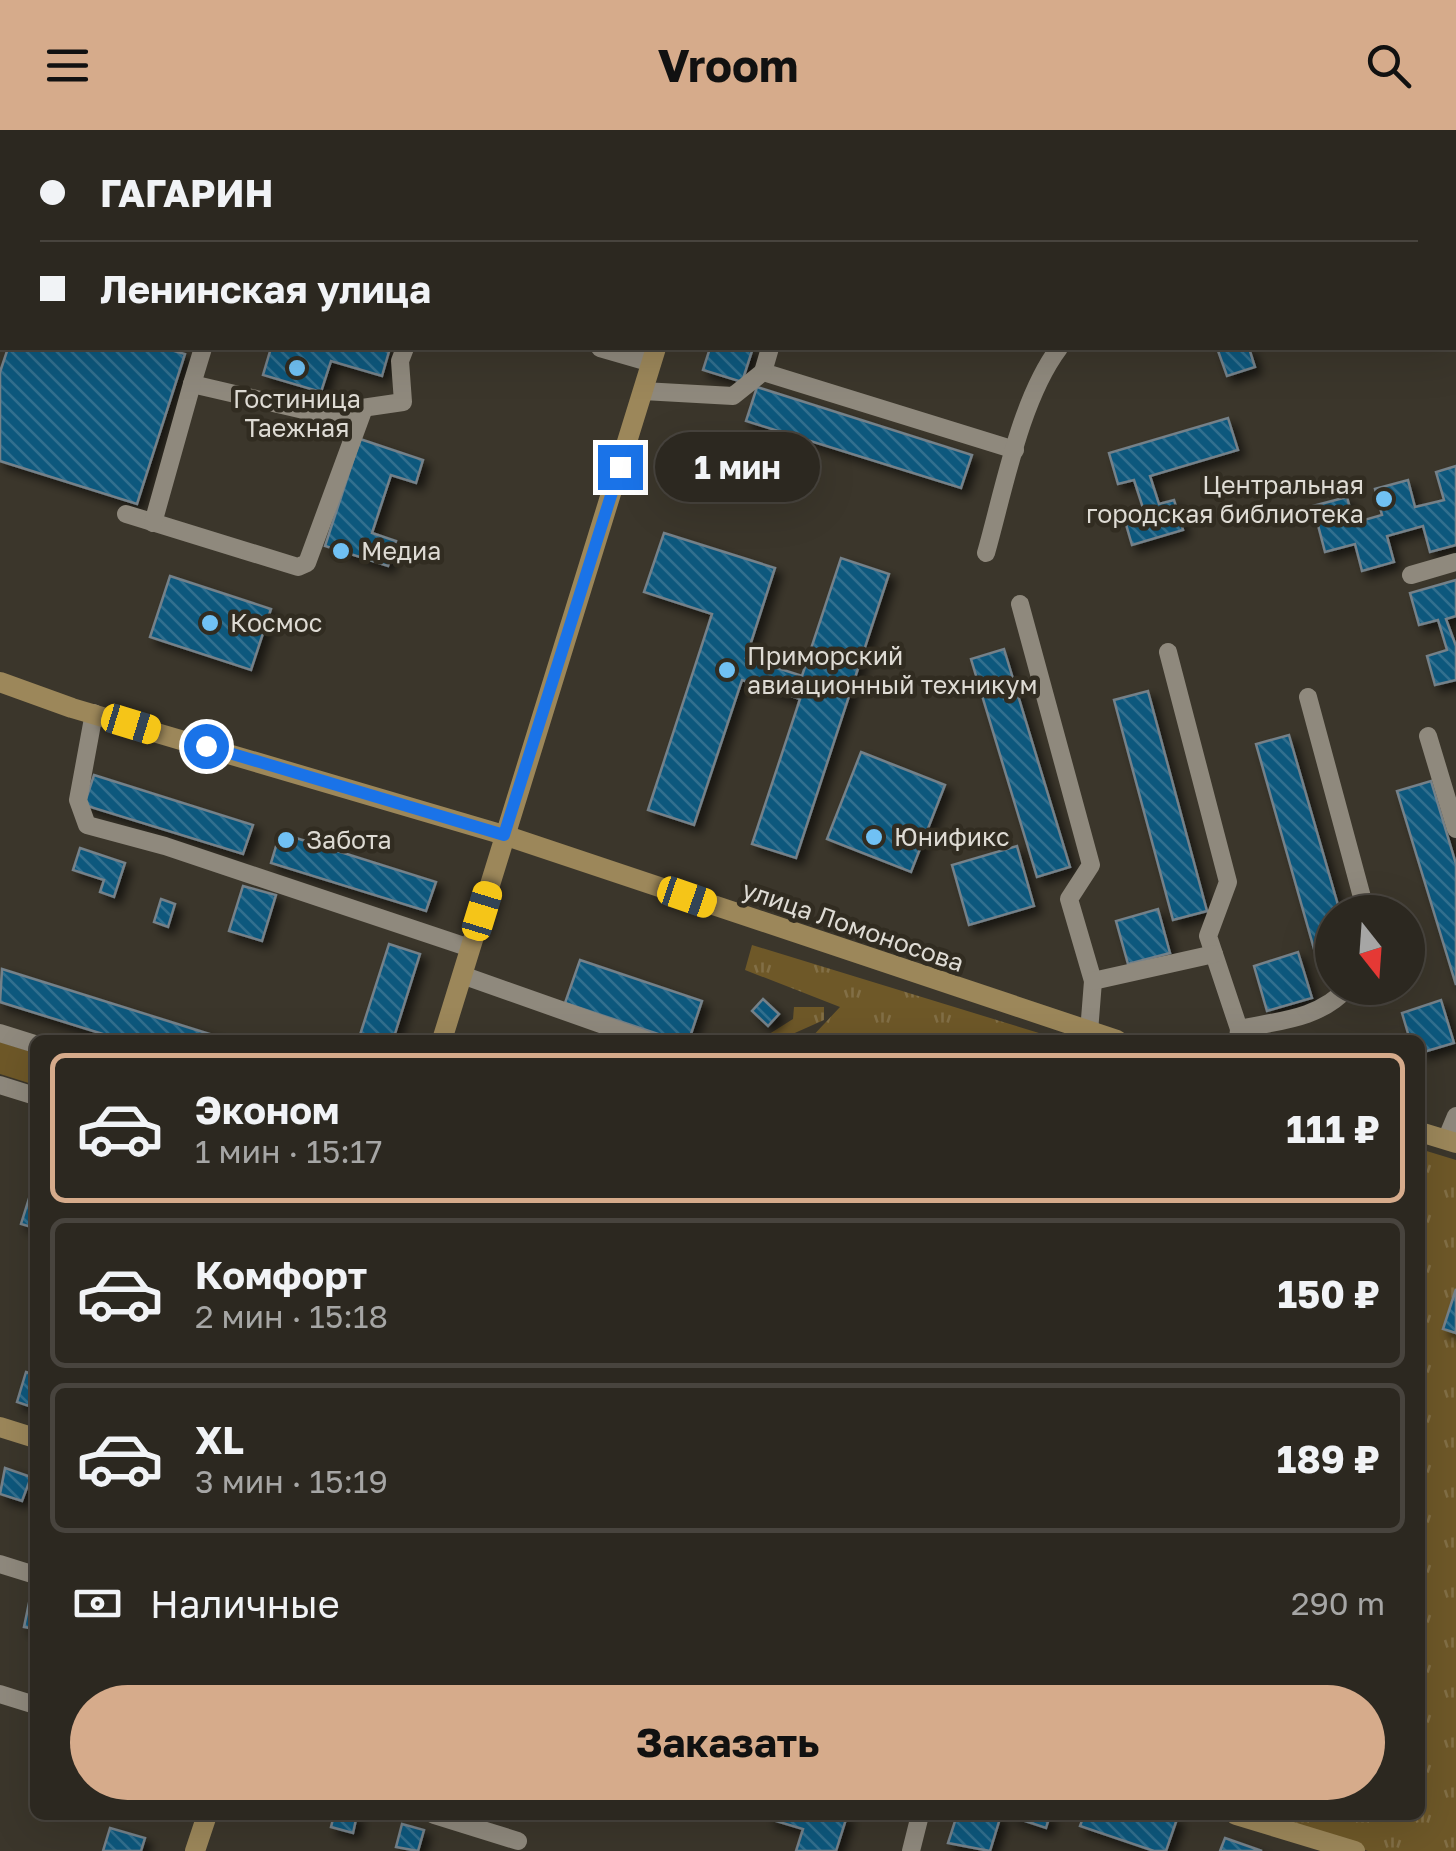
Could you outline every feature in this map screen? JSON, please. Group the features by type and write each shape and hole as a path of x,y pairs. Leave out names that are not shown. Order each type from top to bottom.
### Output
{"main road":[{"path":"444,1035 654,355"},
{"name":"улица Ломоносова","path":"0,682 504,835 1099,1035"},
{"path":"1425,1134 1451,1142"},
{"path":"0,1427 30,1436"},
{"path":"195,1851 206,1820"},
{"path":"1253,1820 1355,1851"}],"street":[{"path":"153,522 202,350"},
{"path":"192,384 321,414 363,411 403,402 400,361 404,350"},
{"path":"615,350 654,355"},
{"path":"643,391 733,396 763,372 769,350"},
{"path":"986,553 1015,450 1047,364 1057,350"},
{"path":"763,372 1015,450"},
{"path":"126,514 298,567 307,563 363,411"},
{"path":"1411,575 1456,562"},
{"path":"1020,604 1091,865 1069,899 1093,981 1089,1032"},
{"path":"1168,652 1228,882 1208,936 1239,1034 1306,1015 1325,1005"},
{"path":"1308,697 1361,895"},
{"path":"94,713 78,800 87,825 183,852 470,948"},
{"path":"1428,736 1456,829"},
{"path":"1093,981 1214,954"},
{"path":"462,975 632,1035"},
{"path":"0,1034 30,1043"},
{"path":"0,1086 30,1095"},
{"path":"1451,1142 1456,1116"},
{"path":"0,1564 30,1573"},
{"path":"0,1694 30,1703"},
{"path":"450,1820 518,1841"},
{"path":"911,1851 919,1820"}],"green space":[{"path":"752,945 1046,1035 814,1035 840,1007 745,970"},
{"path":"794,1007 824,1007 824,1020 790,1035 768,1035 793,1019"},
{"path":"0,1042 30,1051 30,1083 0,1074"},
{"path":"1425,1151 1456,1160 1456,1851 1368,1851 1270,1820 1425,1820"}],"building":[{"path":"7,350 171,350 185,354 137,504 0,461 0,372"},
{"name":"Гостиница Таежная","path":"270,350 389,350 382,376 331,361 321,392 263,375"},
{"path":"709,350 752,350 742,382 703,370"},
{"path":"1218,350 1250,350 1255,367 1227,376"},
{"path":"757,387 972,455 961,488 746,421"},
{"path":"1228,418 1238,450 1150,476 1159,504 1174,500 1183,530 1132,545 1123,514 1143,508 1134,480 1118,484 1109,453"},
{"path":"360,439 423,460 416,483 391,475 372,533 396,541 388,566 325,546"},
{"path":"1456,466 1456,545 1430,552 1423,526 1387,536 1394,562 1362,571 1355,544 1325,552 1313,506 1347,497 1354,523 1382,515 1375,489 1408,480 1415,507 1444,500 1436,472"},
{"path":"664,533 775,568 746,658 802,676 841,558 889,574 796,858 752,844 800,699 742,680 694,825 648,810 712,614 644,592"},
{"name":"Космос","path":"170,576 271,609 251,670 150,637"},
{"path":"1456,580 1456,616 1446,619 1456,646 1456,680 1435,685 1427,656 1447,650 1438,620 1419,625 1410,593"},
{"path":"1004,649 1070,867 1037,877 971,659"},
{"path":"1148,691 1207,911 1173,920 1114,700"},
{"path":"1289,735 1335,895 1315,895 1315,952 1256,744"},
{"path":"861,752 945,785 911,872 827,839"},
{"path":"94,775 253,825 243,854 84,805"},
{"path":"1431,781 1456,864 1456,985 1397,791"},
{"path":"280,833 436,882 426,911 271,863"},
{"path":"1017,846 1034,906 969,925 952,865"},
{"path":"80,848 125,863 114,897 100,892 104,880 73,870"},
{"path":"243,886 276,895 262,941 229,931"},
{"path":"161,899 175,904 168,927 154,922"},
{"path":"1158,909 1170,953 1128,964 1116,921"},
{"path":"389,944 420,954 395,1035 360,1035"},
{"path":"1298,952 1312,998 1267,1011 1254,966"},
{"path":"580,960 702,1001 691,1035 661,1035 565,1003"},
{"path":"2,969 213,1035 106,1035 0,1002"},
{"path":"763,999 779,1014 768,1026 752,1011"},
{"path":"1441,1000 1454,1043 1425,1052 1425,1035 1409,1035 1402,1013"},
{"path":"30,1195 30,1227 21,1224"},
{"path":"1456,1289 1456,1333 1443,1329"},
{"path":"26,1372 30,1373 30,1406 17,1402"},
{"path":"5,1468 30,1477 22,1501 0,1494"},
{"path":"29,1603 30,1628 24,1627"},
{"path":"333,1820 356,1820 353,1833 331,1827"},
{"path":"772,1820 846,1820 836,1851 796,1851 803,1829"},
{"path":"955,1820 999,1820 990,1851 948,1843"},
{"path":"1022,1820 1048,1820 1046,1828"},
{"path":"1082,1820 1177,1820 1166,1851 1154,1851 1080,1826"},
{"path":"402,1824 424,1830 418,1851 396,1847"},
{"path":"110,1828 145,1838 141,1851 103,1851"},
{"path":"1225,1838 1262,1851 1220,1851"}],"place":[{"name":"Гостиница Таежная","path":"297,368"},
{"name":"Центральная городская библиотека","path":"1384,499"},
{"name":"Медиа","path":"341,551"},
{"name":"Космос","path":"210,623"},
{"name":"Приморский авиационный техникум","path":"727,670"},
{"name":"Юнификс","path":"874,837"},
{"name":"Забота","path":"286,840"}],"route":[{"path":"206,746 504,835 620,467"}]}
